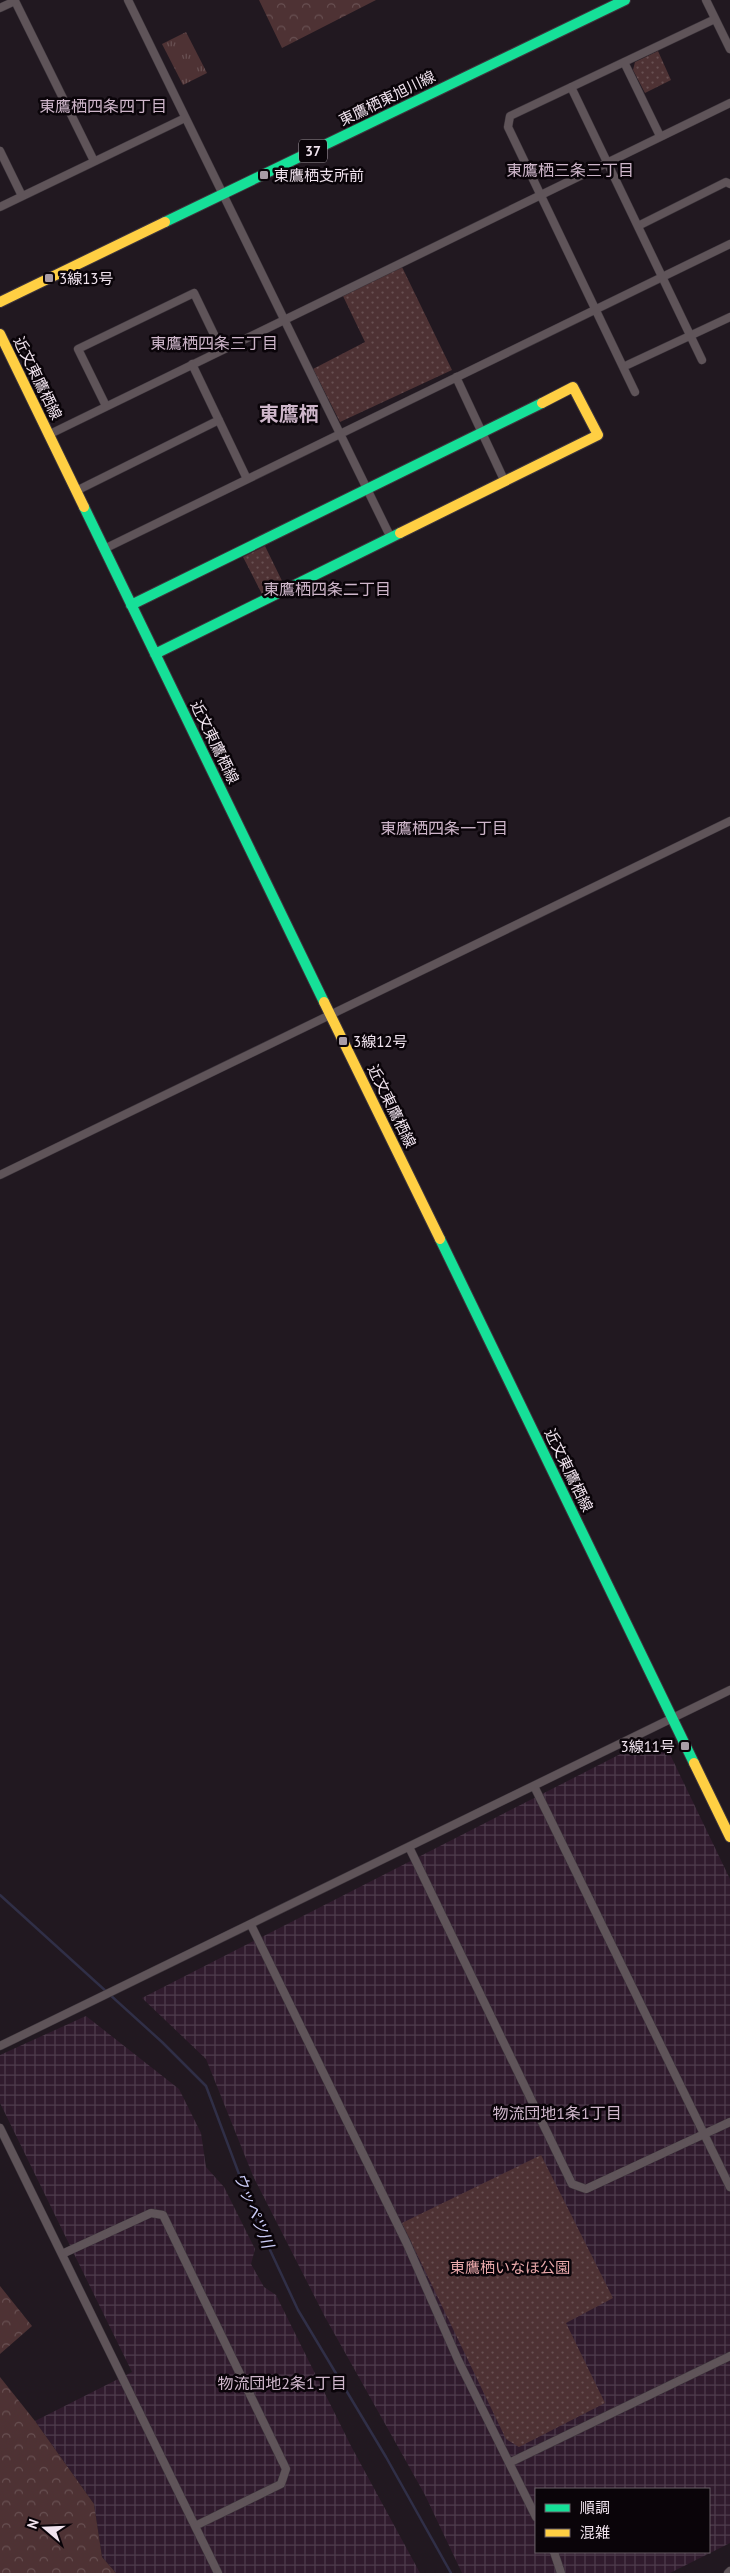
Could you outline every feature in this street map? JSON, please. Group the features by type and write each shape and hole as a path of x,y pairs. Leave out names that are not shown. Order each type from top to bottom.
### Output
{"street":[{"path":"128,0 391,538"},
{"name":"東鷹栖東旭川線","path":"0,302 625,0"},
{"path":"706,0 730,49"},
{"path":"0,8 15,1 94,161"},
{"path":"634,392 539,195 508,126 510,116 715,19"},
{"path":"624,62 660,136"},
{"path":"571,87 702,360"},
{"path":"48,435 221,349 730,103"},
{"path":"0,207 185,118"},
{"path":"0,151 22,196"},
{"path":"638,226 726,182 730,184"},
{"path":"104,548 730,244"},
{"path":"106,406 78,349 194,294 221,349"},
{"path":"623,368 730,317"},
{"name":"近文東鷹栖線","path":"0,334 671,1719 730,1837"},
{"path":"192,364 247,479"},
{"path":"456,378 505,482"},
{"path":"131,605 573,387 598,435 155,654"},
{"path":"76,491 219,420"},
{"path":"0,1175 730,822"},
{"path":"0,2046 730,1690"},
{"path":"534,1786 730,2187"},
{"path":"409,1848 572,2184 586,2189 730,2122"},
{"path":"251,1925 407,2244 458,2360 535,2515"},
{"path":"0,2128 218,2573"},
{"path":"62,2254 151,2213 163,2215 286,2469 281,2484 195,2526"},
{"path":"509,2463 730,2356"},
{"path":"554,2553 561,2573"}],"shaded area":[{"path":"646,1741 666,1746 730,1879 730,2543 710,2553 670,2573 462,2573 425,2495 325,2317 253,2176 206,2059 142,1998"},
{"path":"86,2016 179,2089 201,2133 206,2167 224,2187 255,2249 251,2264 264,2287 276,2295 351,2446 420,2573 116,2573 102,2557 94,2504 35,2421 132,2372 0,2103 0,2055"}],"green space":[{"path":"259,0 376,0 282,48"},
{"path":"186,32 207,73 183,85 162,44"},
{"path":"658,51 671,80 645,93 633,70 635,62"},
{"path":"402,267 452,370 340,422 313,369 365,342 343,296"},
{"path":"265,546 284,585 263,596 243,557"},
{"name":"東鷹栖いなほ公園","path":"541,2155 613,2298 566,2323 605,2403 519,2447 506,2439 402,2223"},
{"path":"0,2286 32,2326 0,2354"},
{"path":"0,2377 35,2421 94,2504 102,2557 116,2573 0,2573"}],"waterway":[{"name":"ウッペツ川","path":"0,1895 162,2042 206,2086 257,2222 298,2310 386,2457 451,2573"}],"traffic: fast":[{"path":"165,222 625,0"},
{"path":"131,605 542,403"},
{"path":"84,507 324,1002"},
{"path":"155,654 400,533"},
{"path":"440,1239 694,1763"}],"traffic: slow":[{"path":"0,302 165,222"},
{"path":"0,334 84,507"},
{"path":"400,533 598,435 573,387 542,403"},
{"path":"324,1002 440,1239"},
{"path":"694,1763 730,1837"}],"place":[{"name":"東鷹栖支所前","path":"264,175"},
{"name":"3線13号","path":"49,278"},
{"name":"3線12号","path":"343,1041"},
{"name":"3線11号","path":"685,1746"}],"district":[{"name":"東鷹栖四条四丁目","path":"103,106"},
{"name":"東鷹栖三条三丁目","path":"570,170"},
{"name":"東鷹栖四条三丁目","path":"214,343"},
{"name":"東鷹栖","path":"289,414"},
{"name":"東鷹栖四条二丁目","path":"327,589"},
{"name":"東鷹栖四条一丁目","path":"444,828"},
{"name":"物流団地1条1丁目","path":"557,2113"},
{"name":"物流団地2条1丁目","path":"282,2383"}]}
